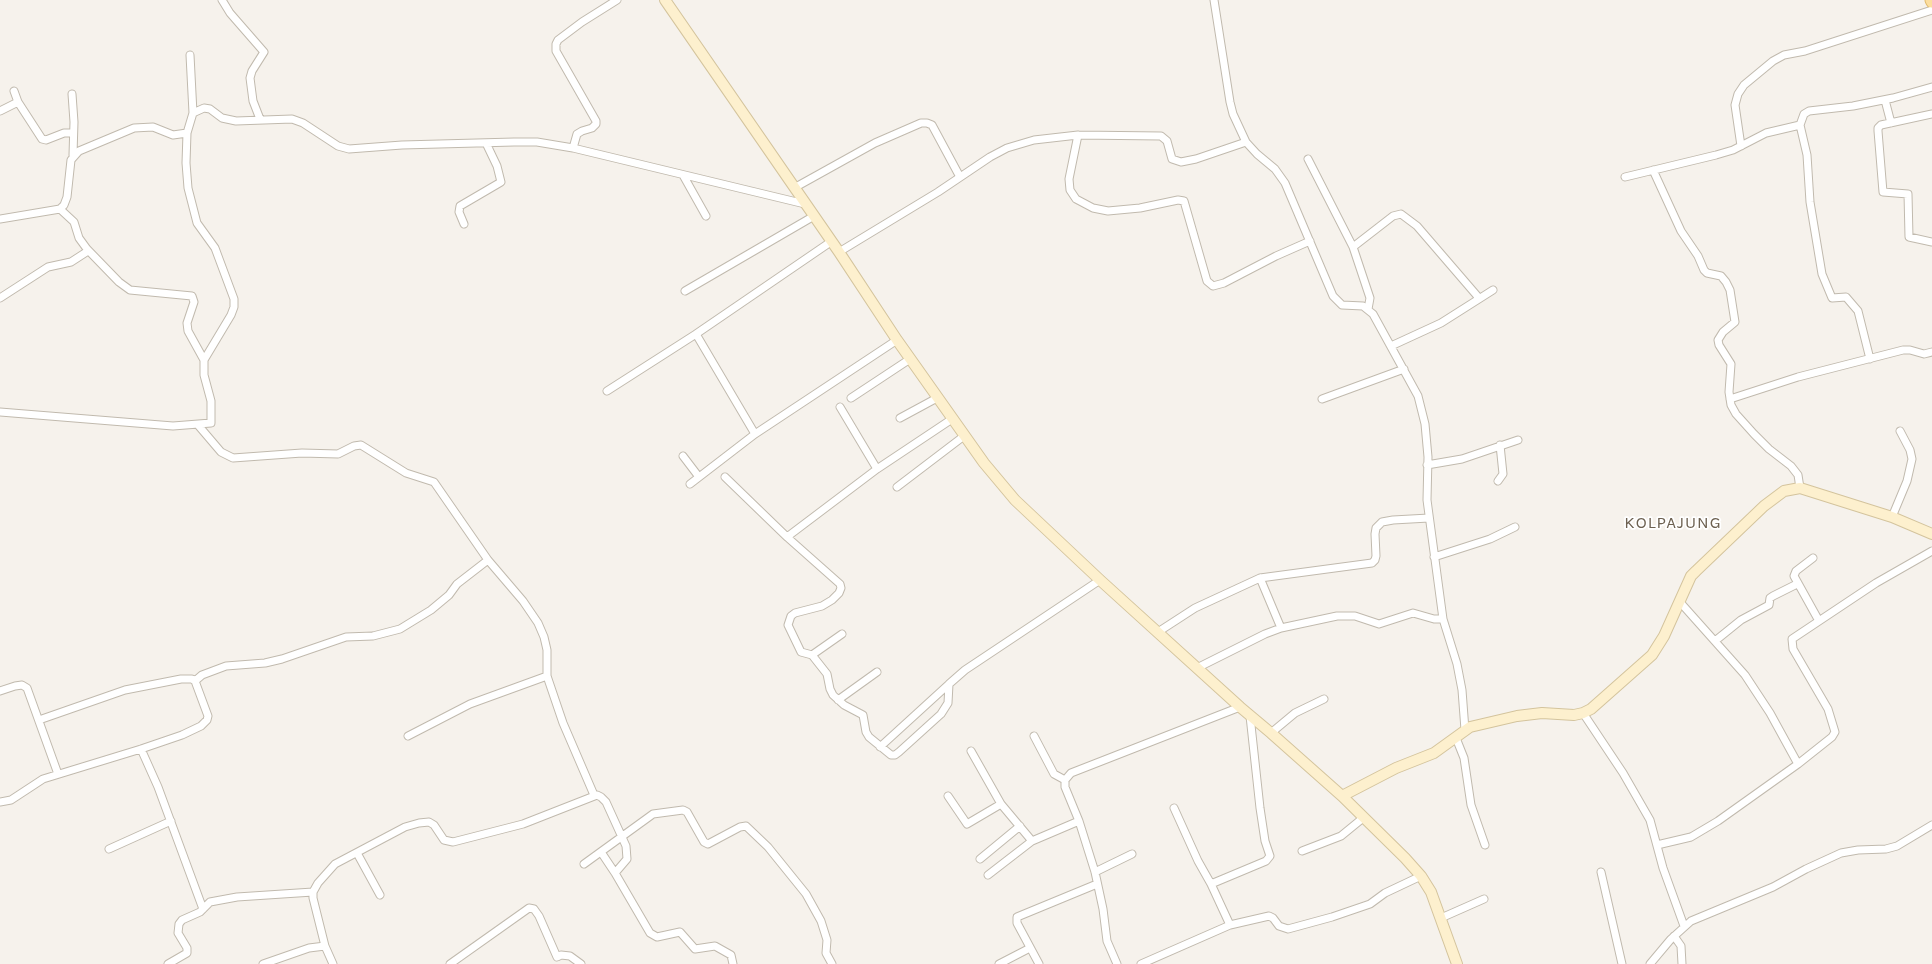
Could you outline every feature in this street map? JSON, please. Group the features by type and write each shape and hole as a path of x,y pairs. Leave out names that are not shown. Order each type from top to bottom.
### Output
{"street":[{"path":"222,0 230,13 264,52 264,56 252,71 250,78 254,101 260,119"},
{"path":"573,148 577,134 592,128 596,124 596,121 556,51 556,44 558,40 582,22 617,0"},
{"path":"665,0 805,204 832,241 841,250 897,340 984,463 1015,500 1100,580 1240,707 1342,796 1420,876 1431,892 1457,964"},
{"path":"1214,0 1230,102 1233,114 1246,142 1281,176 1333,296 1337,301 1345,306 1363,306 1368,309 1378,320 1418,396 1423,414 1427,466 1426,495 1434,557 1443,619 1460,677 1465,730"},
{"path":"1741,146 1735,105 1738,94 1744,85 1773,61 1784,55 1805,51 1932,10"},
{"path":"190,55 193,113 188,133 188,188 197,223 215,248 234,299 234,308 204,360"},
{"path":"1870,359 1858,312 1846,296 1832,298 1822,274 1810,202 1807,155 1800,125 1804,114 1809,111 1853,106 1885,100 1932,87"},
{"path":"14,91 18,102 42,138 46,140 64,134 73,133"},
{"path":"0,219 60,209 64,205 67,197 71,160 73,155 74,111 72,94"},
{"path":"1885,100 1891,123"},
{"path":"0,111 18,102"},
{"path":"193,113 207,108 214,111 226,120 292,119 303,123 338,146 349,149 402,145 537,142 573,148 805,204"},
{"path":"1932,114 1891,123 1878,128 1883,192 1907,193 1909,237 1932,242"},
{"path":"794,188 875,143 921,123 932,125 960,177"},
{"path":"1625,176 1716,155 1741,146 1766,133 1800,125"},
{"path":"73,155 79,150 134,128 154,127 173,136 188,133"},
{"path":"841,250 938,192 990,157 1007,148 1034,140 1078,135 1161,136 1167,141 1172,159 1181,162 1196,159 1246,142"},
{"path":"1078,135 1068,179 1070,190 1076,199 1093,208 1108,211 1140,208 1178,200 1184,201 1207,281 1213,286 1224,283 1276,256 1310,241"},
{"path":"464,224 459,212 460,206 501,182 497,166 486,143"},
{"path":"1308,159 1353,247 1370,298 1368,309"},
{"path":"1653,170 1681,231 1698,256 1704,270 1707,273 1721,276 1730,290 1735,322 1719,336 1718,345 1730,364 1730,399 1736,414 1769,449 1791,466 1798,475 1800,488"},
{"path":"683,175 706,216"},
{"path":"0,412 173,426 209,424 212,421 211,401 204,375 204,360 188,331 187,323 194,302 192,296 130,290 119,282 88,251 82,244 74,222 60,209"},
{"path":"1353,247 1393,216 1401,214 1417,226 1479,298"},
{"path":"685,291 814,216"},
{"path":"607,391 696,334 832,241"},
{"path":"0,298 48,268 72,262 88,251"},
{"path":"1392,346 1441,323 1493,290"},
{"path":"696,334 754,434"},
{"path":"690,484 754,434 897,340"},
{"path":"1730,399 1798,377 1907,350 1924,354 1932,352"},
{"path":"850,398 910,359"},
{"path":"1322,400 1404,368"},
{"path":"900,418 937,398"},
{"path":"840,407 877,469"},
{"path":"786,537 877,469 952,419"},
{"path":"198,425 221,452 233,458 302,453 338,454 354,446 361,445 406,473 434,482 488,560 523,601 538,623 544,637 547,650 547,676 563,723 594,796"},
{"path":"1892,517 1907,480 1912,459 1910,450 1900,431"},
{"path":"897,487 964,436"},
{"path":"1427,466 1462,459 1518,440"},
{"path":"1498,481 1503,474 1500,445"},
{"path":"684,456 699,477"},
{"path":"725,477 786,537 837,581 841,588 832,600 822,606 795,613 789,620 788,625 801,652 812,654 827,674 830,689 838,700 844,705 863,715 866,732 880,747 888,754 895,755 941,714 948,704 949,684"},
{"path":"1342,796 1373,779 1434,753 1465,730 1503,718 1531,714 1583,714 1600,702 1652,655 1664,636 1691,576 1710,556 1777,496 1792,488 1800,488 1892,517 1932,534"},
{"path":"1158,632 1195,608 1260,578 1372,563 1376,556 1376,528 1382,522 1429,518"},
{"path":"1434,557 1490,539 1515,526"},
{"path":"1657,845 1677,841 1701,832 1798,764 1832,737 1835,732 1828,708 1791,644 1792,639 1876,583 1932,551"},
{"path":"1813,558 1794,573 1797,584 1819,621"},
{"path":"195,681 202,675 226,666 265,663 346,637 373,636 400,629 431,610 449,595 457,584 488,560"},
{"path":"1260,578 1280,628"},
{"path":"880,747 964,670 1100,580"},
{"path":"1715,641 1741,620 1769,605 1770,598 1797,584"},
{"path":"1680,601 1749,680 1770,713 1798,764"},
{"path":"1197,668 1247,642 1280,628 1350,615 1379,624 1413,613 1434,619 1443,619"},
{"path":"812,654 842,634"},
{"path":"838,700 877,672"},
{"path":"408,736 470,704 547,676"},
{"path":"0,802 7,802 43,779 142,749 182,735 201,726 207,720 206,708 195,681 192,679 181,679 126,690 39,720"},
{"path":"0,691 22,685 27,688 58,774"},
{"path":"1271,733 1295,713 1324,699"},
{"path":"1117,964 1107,941 1095,872 1079,821 1065,787 1065,780 1071,774 1240,707"},
{"path":"1583,714 1644,806 1650,820 1663,868 1684,926"},
{"path":"1212,884 1266,861 1270,856 1265,840 1260,808 1250,716"},
{"path":"1034,736 1054,774 1065,780"},
{"path":"1456,738 1464,758 1470,805 1485,845"},
{"path":"142,749 171,821 203,909"},
{"path":"971,751 1001,804 1032,841"},
{"path":"333,964 325,946 313,898 313,892 334,864 405,827 429,822 434,825 444,840 453,842 523,824 588,800 594,796 601,796 606,802 623,836 626,846 626,859 615,873"},
{"path":"948,796 967,824 1001,804"},
{"path":"1174,808 1198,861 1212,884 1230,925"},
{"path":"584,864 653,814 684,810 687,812 704,842 708,844 744,825 750,827 806,894 821,921 826,940 826,953 832,964"},
{"path":"1302,851 1341,836 1364,818"},
{"path":"109,849 171,821"},
{"path":"988,875 1032,841 1079,821"},
{"path":"1650,964 1684,926 1701,916 1773,887 1806,869 1841,853 1858,850 1886,849 1897,846 1932,825"},
{"path":"980,859 1020,826"},
{"path":"601,852 650,933 657,937 680,932 695,949 715,946 731,955 734,964"},
{"path":"357,853 380,895"},
{"path":"1095,872 1132,854"},
{"path":"1601,872 1622,964"},
{"path":"1141,964 1230,925 1270,916 1279,926 1288,929 1332,917 1370,904 1385,893 1420,876"},
{"path":"1039,964 1016,923 1017,917 1097,884"},
{"path":"168,964 187,953 187,948 178,933 179,924 182,920 203,909 215,900 313,892"},
{"path":"1441,918 1484,899"},
{"path":"450,964 529,908 534,909 539,916 561,964"},
{"path":"1674,936 1680,946 1682,964"},
{"path":"264,964 309,948 325,946"},
{"path":"999,964 1030,948"},
{"path":"557,957 561,955 570,956 581,964"}],"district":[{"name":"KOLPAJUNG","path":"1673,523"}]}
